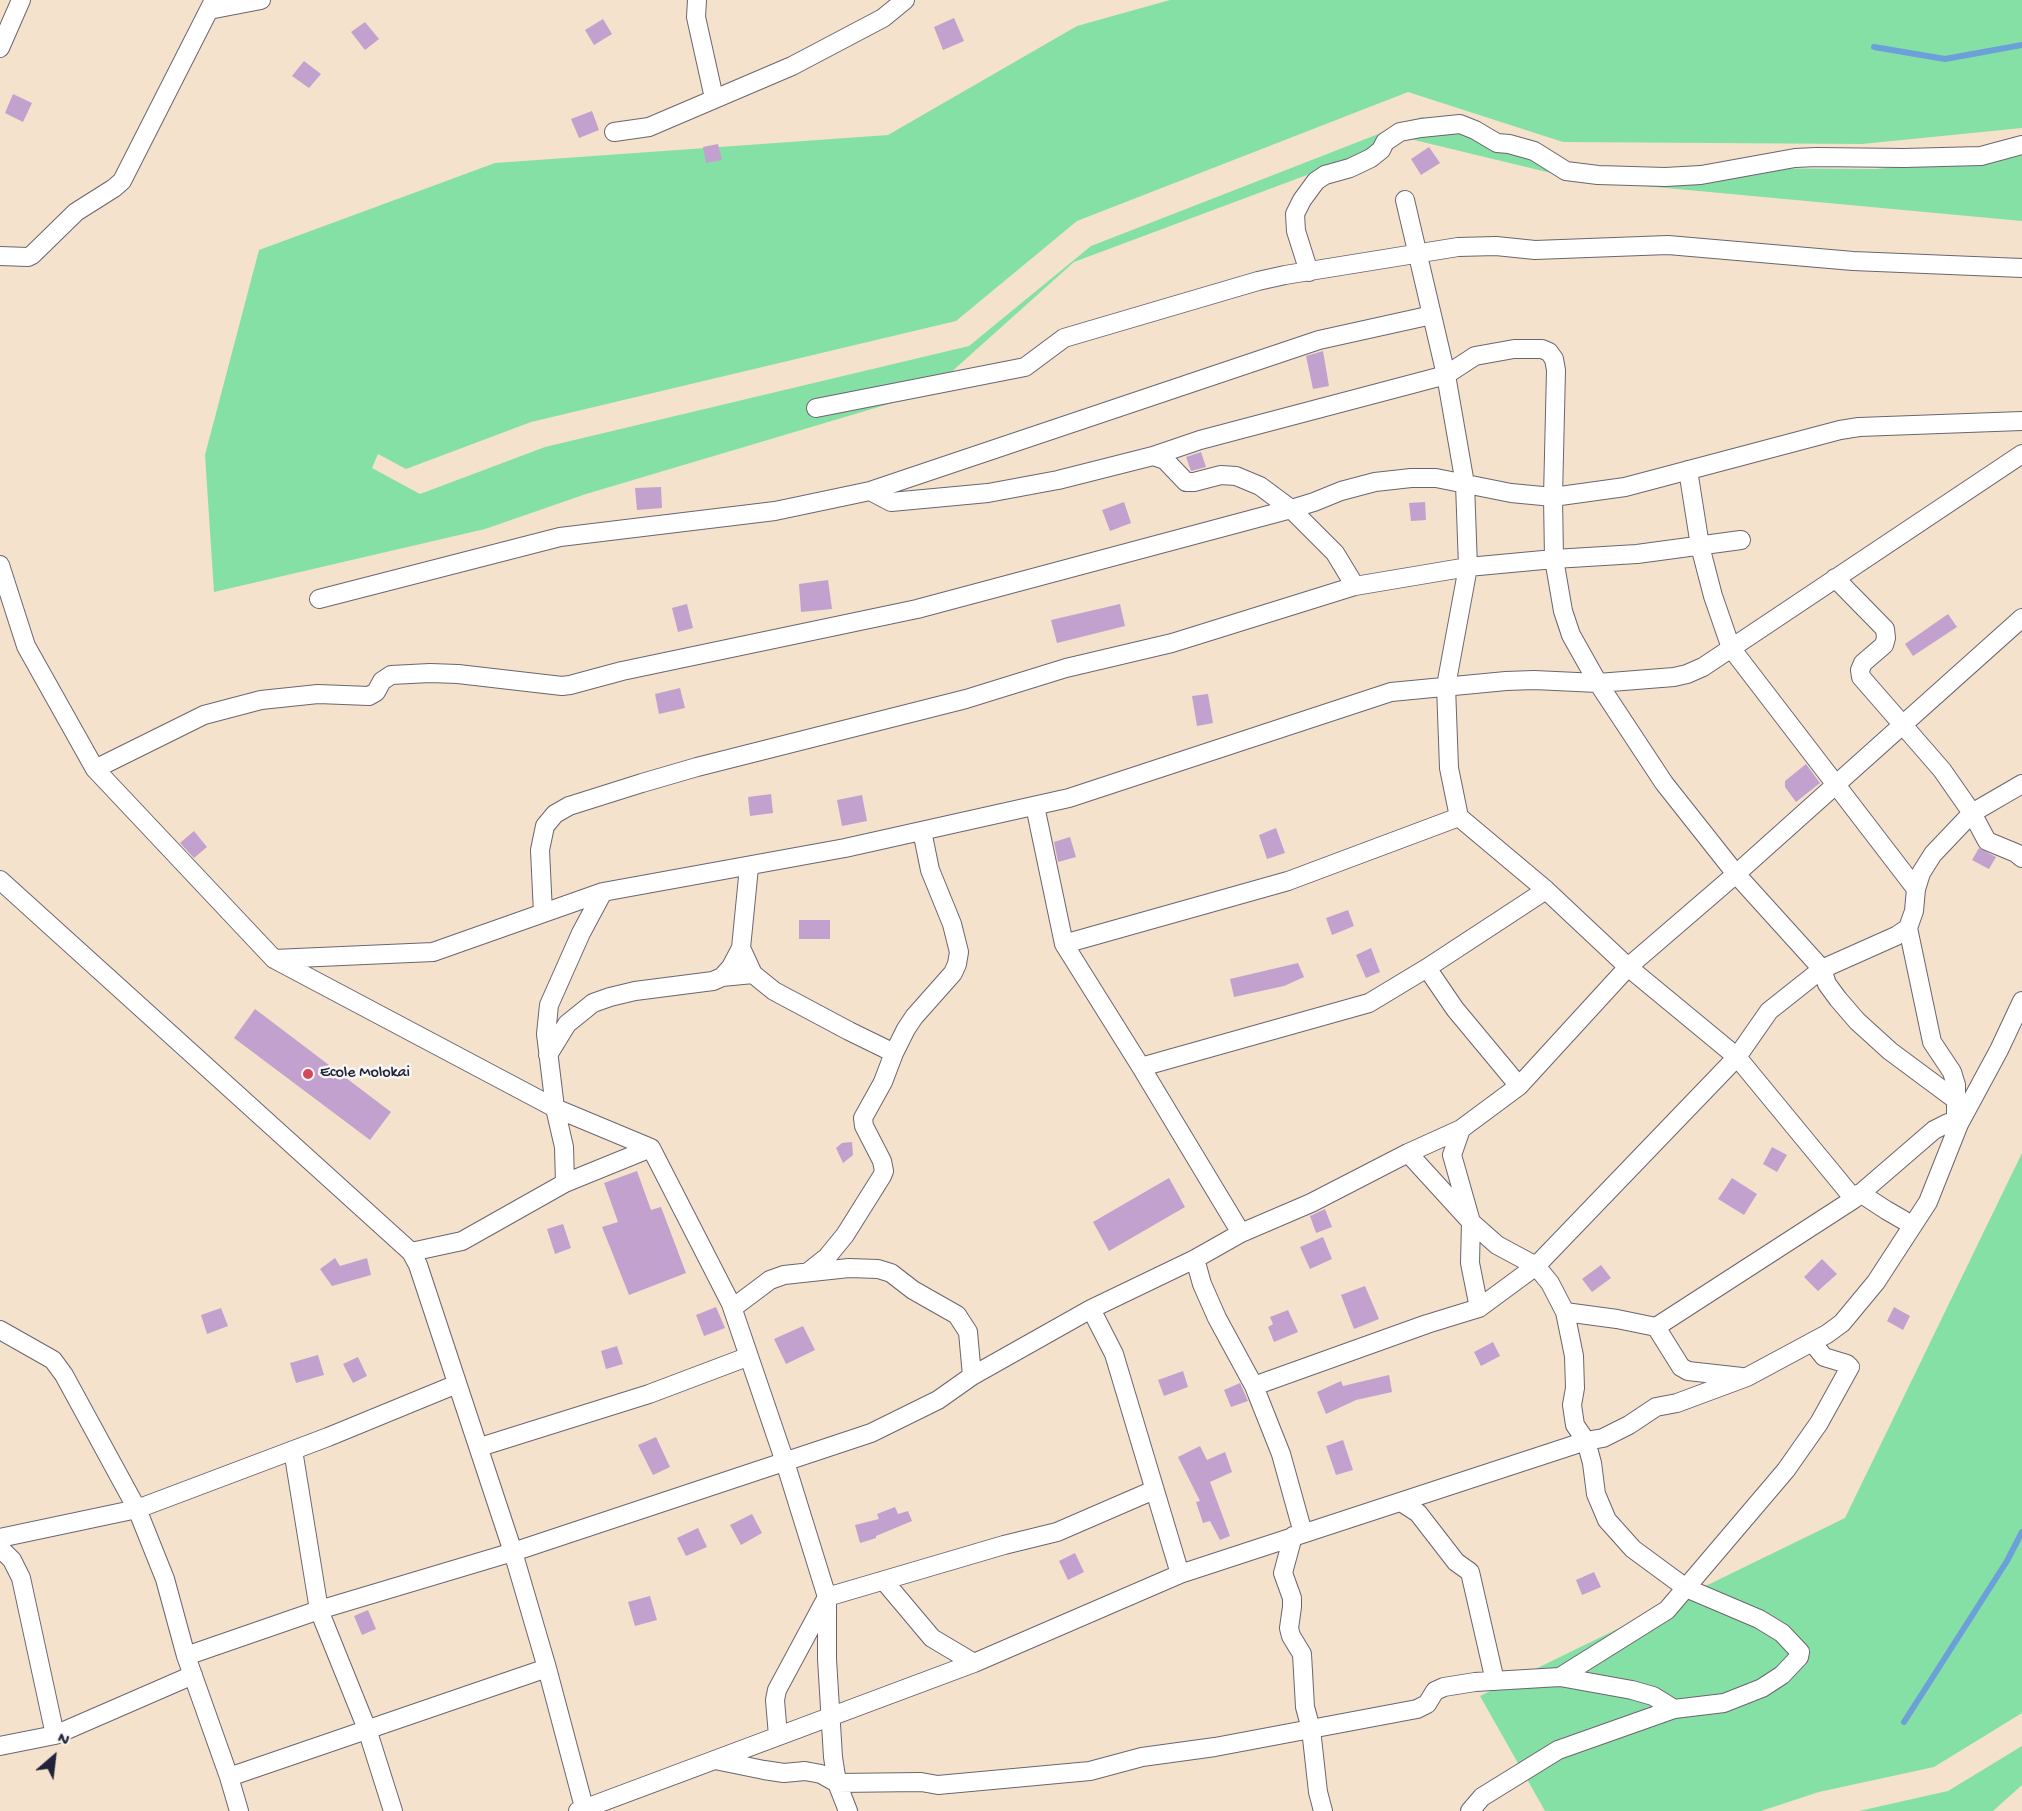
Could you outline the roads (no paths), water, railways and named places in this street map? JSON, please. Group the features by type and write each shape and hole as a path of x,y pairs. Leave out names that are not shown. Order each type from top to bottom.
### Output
{"street":[{"path":"0,48 21,0"},
{"path":"0,256 28,257 32,255 76,212 114,189 122,181 211,5 261,0"},
{"path":"697,0 696,18 714,98"},
{"path":"614,132 650,127 792,66 883,18 905,0"},
{"path":"1309,272 1296,231 1295,214 1302,200 1316,182 1325,175 1350,168 1371,158 1381,150 1385,142 1400,132 1421,128 1460,124 1497,142 1534,151 1566,171 1598,176 1701,175 1795,158 1982,156 2022,145"},
{"path":"1405,200 1446,375 1465,484 1468,567 1446,686 1449,768 1459,817 1546,890 1628,967 1737,1057 1857,1196 1912,1225"},
{"path":"816,408 1025,367 1064,338 1258,281 1417,252 1458,247 1496,246 1535,250 1668,245 1853,261 2022,268"},
{"path":"319,599 560,537 775,511 870,491 1319,340 1432,315"},
{"path":"870,491 891,502 988,493 1058,480 1446,375 1474,356 1514,349 1549,352 1554,359 1556,370 1554,559 1563,611 1571,635 1598,683 1664,783 1736,873 1822,969 1827,984 1857,1021 1890,1051 1956,1100"},
{"path":"95,769 204,715 261,700 318,694 369,696 376,692 382,681 391,675 430,673 570,685 622,671 917,609 1290,509 1375,482 1436,478 1511,493 1553,497 1607,491 1840,430 1859,427 2022,421"},
{"path":"274,959 433,952 603,892 749,867 1069,798 1374,697 1406,690 1534,680 1598,683 1687,674 1703,667 2022,454"},
{"path":"1153,456 1166,460 1186,482 1221,475 1236,476 1260,486 1290,509 1335,553 1355,586"},
{"path":"1688,470 1700,546 1713,596 1731,648 1916,889"},
{"path":"543,913 540,850 545,826 555,814 569,806 697,767 966,699 1066,668 1172,643 1355,586 1468,567 1637,554 1741,540"},
{"path":"0,565 26,646 95,769 274,959 555,1108 651,1148 731,1304 747,1357 785,1462 827,1597 827,1659 837,1783 848,1811"},
{"path":"1835,579 1884,629 1886,638 1884,645 1863,663 1860,670 1861,677 1942,770 1972,813 1987,840 2022,858"},
{"path":"186,1656 319,1610 513,1552 871,1433 938,1400 972,1376 1091,1309 1195,1259 1241,1233 1311,1203 1408,1153 1461,1129 1519,1086 1628,967 2022,618"},
{"path":"1959,1124 1956,1114 1956,1084 1952,1072 1932,1042 1908,928 1914,911 1916,889 1921,873 1933,854 1972,813 2022,784"},
{"path":"1035,806 1064,944 1142,1067 1241,1233"},
{"path":"1064,944 1288,881 1459,817"},
{"path":"808,1272 827,1257 845,1235 882,1176 884,1171 882,1161 864,1126 863,1118 914,1017 953,973 957,964 959,952 930,870 922,831"},
{"path":"722,977 731,967 741,948 749,867"},
{"path":"0,880 411,1252 418,1265 480,1446 589,1809 831,1715 974,1663 1180,1574 1226,1561 1298,1534 1586,1441 1603,1438 1617,1432 1656,1407 1677,1403 1747,1377 1812,1342 1842,1323 1876,1282 1928,1202 1959,1124 1999,1050 2022,1001"},
{"path":"1142,1067 1369,1004 1546,890"},
{"path":"564,1183 564,1148 555,1108 546,1034 549,1005 581,933 603,892"},
{"path":"1254,1386 1427,1324 1479,1308 1536,1266 1737,1057 1769,1011 1822,969 1896,936 1908,928"},
{"path":"741,948 753,974 774,991 894,1053"},
{"path":"1427,968 1455,1009 1519,1086"},
{"path":"548,1055 567,1024 593,1003 635,991 753,974"},
{"path":"1565,1312 1656,1327 1857,1196 1934,1130 1948,1124 1959,1124"},
{"path":"1461,1129 1452,1155 1471,1222 1470,1263 1479,1308"},
{"path":"411,1252 462,1241 564,1183 651,1148"},
{"path":"1408,1153 1471,1222 1497,1245 1536,1266 1550,1283 1565,1312 1574,1356 1575,1388 1572,1405 1575,1425 1586,1441 1592,1463 1596,1494 1607,1520 1633,1549 1686,1588 1758,1618 1782,1633 1800,1652 1798,1658 1782,1675 1762,1688 1724,1703 1674,1709 1558,1750 1482,1797 1470,1811"},
{"path":"1195,1259 1202,1284 1217,1318 1254,1386 1281,1454 1298,1534 1283,1572 1292,1598 1288,1628 1302,1654 1305,1707 1311,1728 1318,1792 1323,1811"},
{"path":"731,1304 738,1304 770,1280 784,1275 849,1268 878,1269 891,1273 914,1290 957,1315 968,1332 972,1376"},
{"path":"1091,1309 1114,1354 1180,1574"},
{"path":"1656,1327 1681,1367 1688,1371 1747,1377"},
{"path":"0,1330 53,1360 64,1375 137,1509 165,1579 186,1656 229,1777 238,1811"},
{"path":"1560,1677 1659,1616 1686,1588 1786,1470 1819,1423 1849,1365 1824,1357 1812,1342"},
{"path":"480,1446 650,1394 747,1357"},
{"path":"0,1539 137,1509 293,1450 457,1384"},
{"path":"293,1450 319,1610 367,1729 393,1811"},
{"path":"778,1736 775,1700 777,1690 827,1597 1004,1545 1057,1533 1154,1490"},
{"path":"1401,1502 1418,1513 1456,1562 1470,1572 1495,1682"},
{"path":"0,1548 12,1560 21,1578 55,1735"},
{"path":"884,1581 932,1638 974,1663"},
{"path":"229,1777 547,1668"},
{"path":"0,1746 55,1735 193,1675"},
{"path":"714,1760 784,1773 813,1772 837,1783 921,1782 938,1785 1090,1771 1142,1757 1215,1747 1417,1709 1427,1704 1436,1691 1444,1687 1560,1677 1632,1690 1653,1696 1674,1709"}],"waterway":[{"path":"1874,47 1945,59 2022,45"},
{"path":"1904,1722 2007,1561 2022,1532"}],"place":[{"name":"Ecole Molokai","path":"308,1074"}]}
